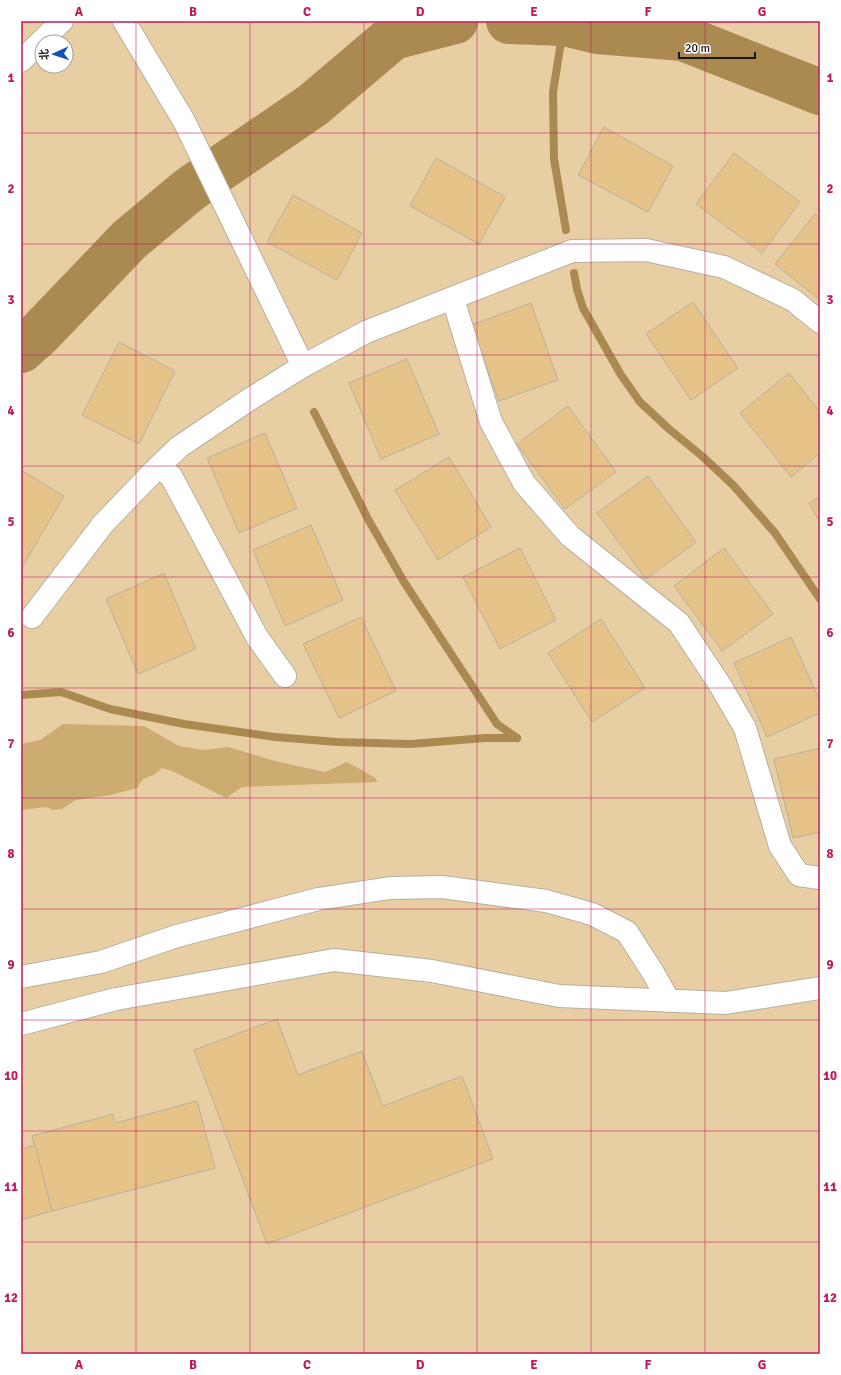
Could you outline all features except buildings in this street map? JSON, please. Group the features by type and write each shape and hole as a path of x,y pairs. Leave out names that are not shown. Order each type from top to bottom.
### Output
{"street":[{"path":"21,61 62,21"},
{"path":"124,21 184,121 303,366"},
{"path":"32,617 103,524 179,447 247,401 303,366 366,332 572,251 646,250 724,267 793,300 820,322"},
{"path":"453,299 491,422 524,483 570,536 679,623 720,685 745,728 780,846 799,875 820,878"},
{"path":"158,467 171,476 256,637 285,676"},
{"path":"21,977 101,962 177,936 318,899 390,888 442,887 546,901 592,914 606,921 627,932 669,1001"},
{"path":"21,1024 116,999 334,960 432,971 559,996 726,1003 820,988"}],"shaded area":[{"path":"21,21 820,21 820,1354 21,1354"},
{"path":"63,724 144,726 179,746 204,750 228,747 275,761 325,772 347,762 374,777 378,782 242,787 226,798 172,771 162,768 154,775 143,779 137,788 111,795 76,800 62,809 53,810 46,807 21,810 21,744 40,740"}],"waterway":[{"path":"21,350 40,333 129,240 190,189 313,105 393,37 455,21"},
{"path":"509,21 564,23 597,31 683,38 820,92"},
{"path":"564,23 553,92 554,159 566,230"},
{"path":"574,273 583,308 621,375 640,402 733,485 775,533 820,599"},
{"path":"314,412 368,519 404,582 497,724 517,738"},
{"path":"21,695 61,692 110,709 184,724 275,737 337,742 411,744 485,738 517,738"}]}
